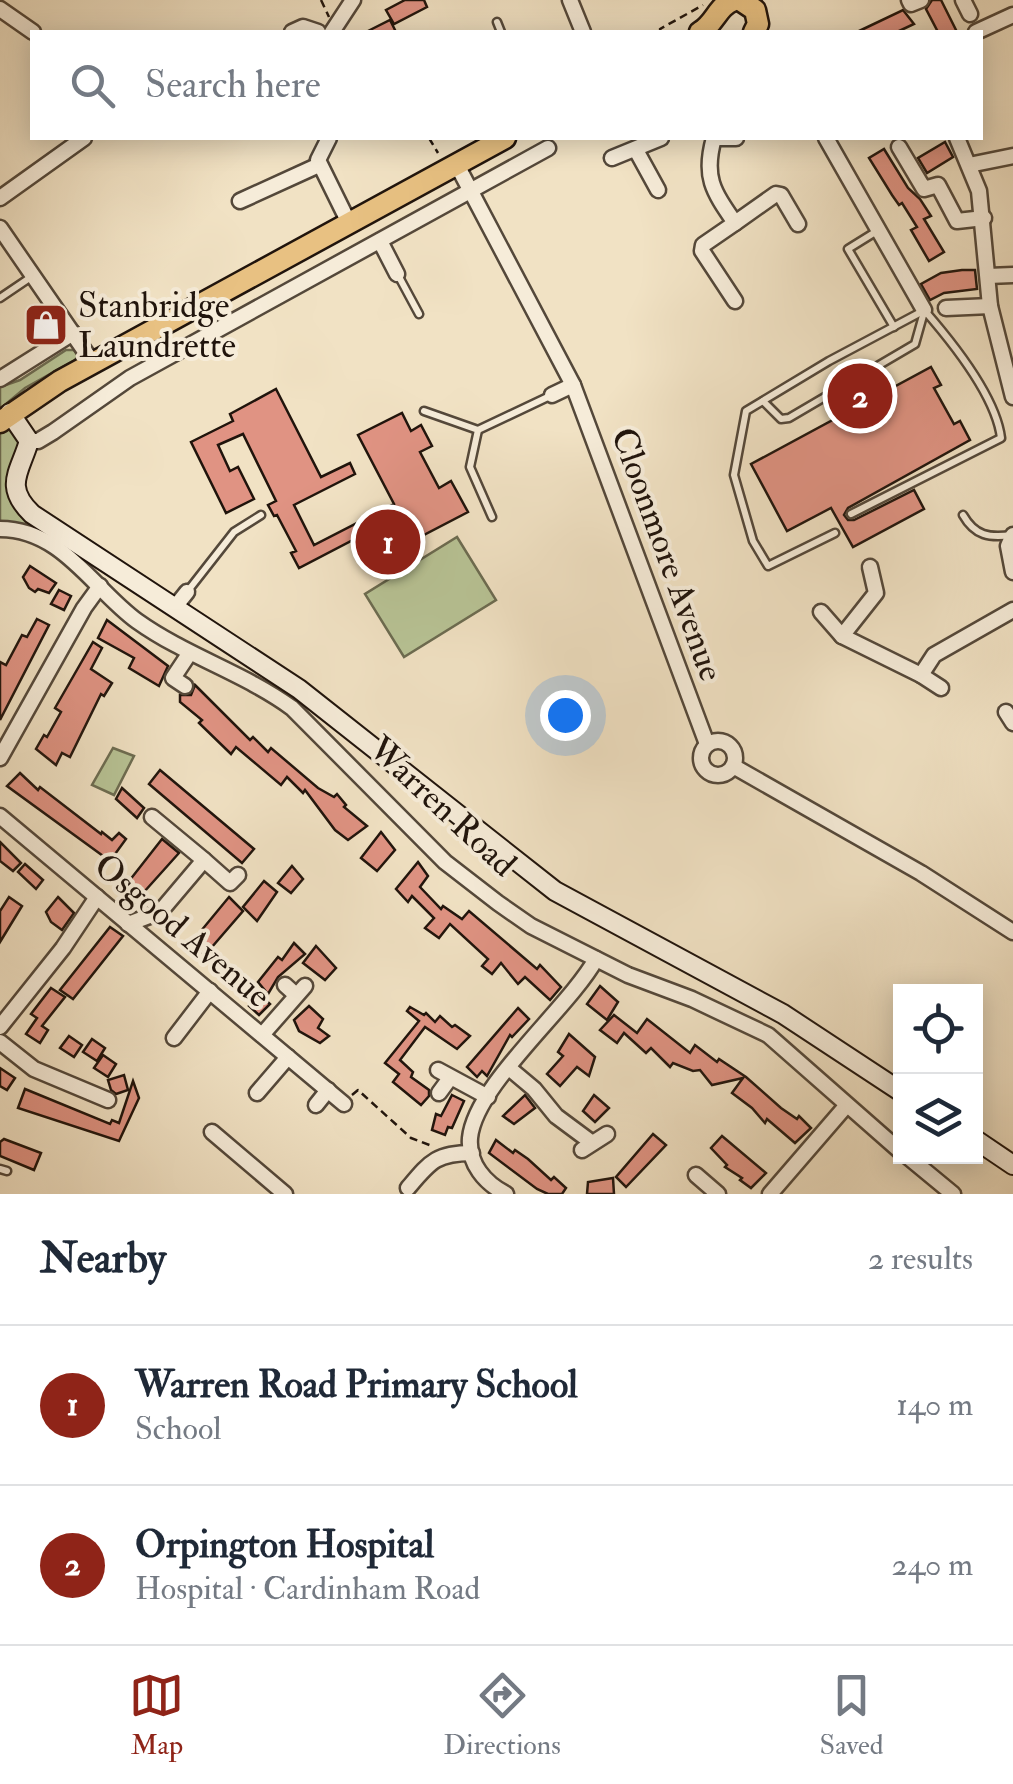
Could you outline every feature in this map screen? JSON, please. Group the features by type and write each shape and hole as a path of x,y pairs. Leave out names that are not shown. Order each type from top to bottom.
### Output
{"main road":[{"path":"716,16 725,3 737,0 751,5 759,21"},
{"path":"5,418 93,362 502,140"}],"street":[{"path":"333,30 353,0"},
{"path":"570,0 582,30"},
{"path":"908,0 911,4 921,0"},
{"path":"0,9 30,30"},
{"path":"980,30 1013,15"},
{"path":"0,198 81,140"},
{"path":"328,140 319,152 319,165 350,225"},
{"path":"612,158 657,140"},
{"path":"713,140 708,162 710,179 735,222"},
{"path":"827,140 924,310"},
{"path":"958,140 984,218 990,306 1013,398"},
{"path":"5,418 29,441 38,441 130,378 548,148"},
{"path":"899,148 924,189 938,185 957,220 984,218"},
{"path":"636,150 658,190"},
{"path":"969,165 1013,156"},
{"path":"240,202 319,165"},
{"name":"Cloonmore Avenue","path":"452,167 472,192 573,385 707,744"},
{"path":"735,301 702,251 702,245 776,194 781,195 798,224"},
{"path":"0,228 93,362"},
{"path":"380,241 398,274"},
{"path":"988,276 1013,275"},
{"path":"946,308 990,306"},
{"path":"0,379 73,333"},
{"path":"552,395 573,385"},
{"name":"Warren Road","path":"29,441 16,478 17,492 27,510 181,600 555,891 783,1014 893,1086"},
{"name":"Warren Road","path":"0,529 19,530 50,544 78,564 136,621 189,654 270,693 292,708 445,862 532,926 768,1036 893,1145"},
{"path":"1013,535 1008,546 1013,572"},
{"path":"842,636 876,593 870,567"},
{"path":"0,758 100,586"},
{"path":"921,676 934,654 1013,610"},
{"path":"821,612 842,636 941,688"},
{"path":"185,686 173,678 189,654"},
{"name":"Cloonmore Avenue","path":"718,740 729,745 735,755 733,766 720,776 704,770 700,754 707,744 718,740"},
{"name":"Cloonmore Avenue","path":"733,766 920,873 1013,932"},
{"name":"Osgood Avenue","path":"0,816 344,1104"},
{"path":"152,816 230,883 238,875"},
{"path":"128,924 160,912 204,860"},
{"path":"0,1026 97,897"},
{"path":"506,1194 483,1177 472,1153 470,1136 488,1098 509,1068 596,959"},
{"path":"262,1035 295,988"},
{"path":"174,1038 210,991"},
{"path":"0,1042 34,1069 108,1100"},
{"path":"257,1093 288,1057"},
{"path":"509,1068 534,1089 586,1146 607,1134"},
{"path":"439,1093 444,1074 488,1098"},
{"path":"316,1105 328,1090"},
{"path":"770,1194 846,1106"},
{"path":"212,1132 285,1194"},
{"path":"983,1145 1013,1165"},
{"path":"408,1188 436,1157 472,1153"},
{"path":"917,1164 953,1194"},
{"path":"696,1175 718,1194"}],"lane":[{"path":"497,22 500,30"},
{"path":"878,230 848,248 894,326"},
{"path":"398,274 419,314"},
{"path":"0,298 32,276"},
{"path":"835,533 768,566 753,541 734,475 746,411 924,310"},
{"path":"763,401 780,419 790,418 915,344 924,310"},
{"path":"851,514 1001,438 999,421 952,342 924,310"},
{"path":"424,411 478,430 552,395"},
{"path":"478,430 470,467 492,517"},
{"path":"181,600 234,532 261,515"},
{"path":"963,515 974,531 982,535 1013,535"}],"path":[{"path":"660,30 716,16"},
{"path":"430,140 452,167"},
{"path":"344,1104 358,1090 411,1138 444,1147"}],"green space":[{"path":"66,350 74,350 78,356 75,360 25,388 0,409 0,387 20,380"},
{"path":"8,426 19,438 29,521 40,530 0,522 0,433"},
{"path":"457,537 496,600 404,657 365,594"},
{"path":"113,748 134,756 114,795 92,785"}],"building":[{"path":"405,0 424,0 427,7 394,24 386,10"},
{"path":"932,0 941,0 956,30 937,30 926,9"},
{"path":"903,10 914,24 901,30 861,30"},
{"path":"390,20 395,30 370,30"},
{"path":"945,142 953,157 927,173 918,158"},
{"path":"884,149 931,216 924,219 944,252 929,261 911,230 917,227 869,158"},
{"path":"975,270 977,289 944,293 930,300 921,284 941,273"},
{"path":"931,367 941,385 934,388 954,424 960,421 970,440 848,508 844,515 854,520 914,490 924,509 853,547 831,508 787,531 751,464"},
{"path":"276,389 321,477 350,463 355,474 294,505 314,545 394,504 358,435 402,413 411,431 421,425 432,446 420,452 439,488 451,481 468,512 416,539 403,514 299,568 291,553 296,551 268,505 276,501 243,434 218,445 230,471 238,467 254,499 226,513 191,442 233,421 230,414"},
{"path":"30,566 56,583 49,593 29,588 23,577"},
{"path":"59,590 71,596 64,610 51,604"},
{"path":"37,619 49,625 0,720 0,662 6,665 22,635 27,637"},
{"path":"107,620 168,666 159,686 129,668 134,658 98,638"},
{"path":"93,642 102,648 91,669 112,683 104,696 101,694 70,757 62,753 56,765 36,749 61,712 55,708"},
{"path":"195,685 250,740 253,737 268,752 271,748 318,788 334,797 337,794 344,807 367,826 348,840 335,830 305,790 303,793 287,777 281,785 236,747 231,754 199,723 202,720 180,702 180,695 191,695"},
{"path":"160,770 254,849 242,863 149,784"},
{"path":"20,773 101,834 112,840 119,833 126,839 110,861 7,786"},
{"path":"122,788 144,808 137,818 116,799"},
{"path":"381,832 395,850 377,871 361,858"},
{"path":"162,839 179,853 135,902 122,890"},
{"path":"0,842 21,863 13,871 0,861"},
{"path":"418,862 428,876 420,887 441,909 443,906 462,919 469,911 537,969 540,965 561,987 550,1000 525,977 518,984 501,963 492,974 482,966 488,959 450,924 439,938 425,928 434,918 412,896 408,902 396,889"},
{"path":"25,864 43,880 36,889 18,872"},
{"path":"292,866 303,879 291,893 278,883"},
{"path":"264,881 277,892 257,921 243,907"},
{"path":"9,897 22,906 0,942 0,911"},
{"path":"58,897 74,913 62,930 46,912"},
{"path":"229,897 243,911 205,955 191,943"},
{"path":"110,927 123,936 73,999 60,990"},
{"path":"294,943 305,954 278,977 268,994 258,982"},
{"path":"316,946 336,968 325,980 303,963"},
{"path":"600,986 618,1002 607,1020 587,1004"},
{"path":"51,988 65,997 42,1026 48,1030 40,1043 26,1034 37,1018 31,1014"},
{"path":"259,994 270,1004 259,1015 249,1006"},
{"path":"309,1006 323,1019 318,1028 329,1036 320,1043 299,1031 294,1020"},
{"path":"410,1007 426,1013 435,1022 440,1016 470,1036 457,1049 425,1027 400,1060 413,1072 411,1077 429,1090 421,1105 393,1082 399,1074 385,1063 419,1021 407,1011"},
{"path":"518,1008 529,1019 510,1035 487,1076 482,1071 477,1077 467,1067"},
{"path":"614,1015 637,1033 647,1019 690,1053 695,1045 746,1077 811,1128 795,1143 732,1093 743,1078 712,1085 700,1070 673,1063 670,1067 651,1048 646,1053 624,1033 617,1043 600,1030"},
{"path":"569,1034 595,1057 589,1076 577,1067 560,1086 547,1074 563,1056 558,1052"},
{"path":"69,1036 82,1045 74,1057 60,1048"},
{"path":"92,1039 105,1048 97,1061 83,1052"},
{"path":"103,1055 116,1064 108,1077 94,1068"},
{"path":"0,1068 15,1078 7,1090 0,1086"},
{"path":"124,1075 128,1090 116,1094 108,1080"},
{"path":"133,1081 139,1098 119,1141 18,1108 25,1089 110,1124 112,1120 119,1123"},
{"path":"452,1095 464,1101 445,1135 432,1130 436,1114 441,1116"},
{"path":"525,1095 535,1108 514,1124 503,1116"},
{"path":"594,1095 609,1108 595,1122 583,1111"},
{"path":"653,1134 666,1145 626,1187 616,1177"},
{"path":"722,1136 766,1173 751,1188 725,1167 711,1148"},
{"path":"4,1139 41,1153 34,1170 0,1156 0,1142"},
{"path":"496,1140 528,1159 551,1180 554,1177 566,1188 562,1194 537,1189 489,1153"},
{"path":"613,1178 614,1194 587,1194 588,1182"}],"place":[{"name":"Stanbridge Laundrette","path":"46,325"},
{"name":"Orpington Hospital","path":"860,396"},
{"name":"Warren Road Primary School","path":"388,542"}]}
